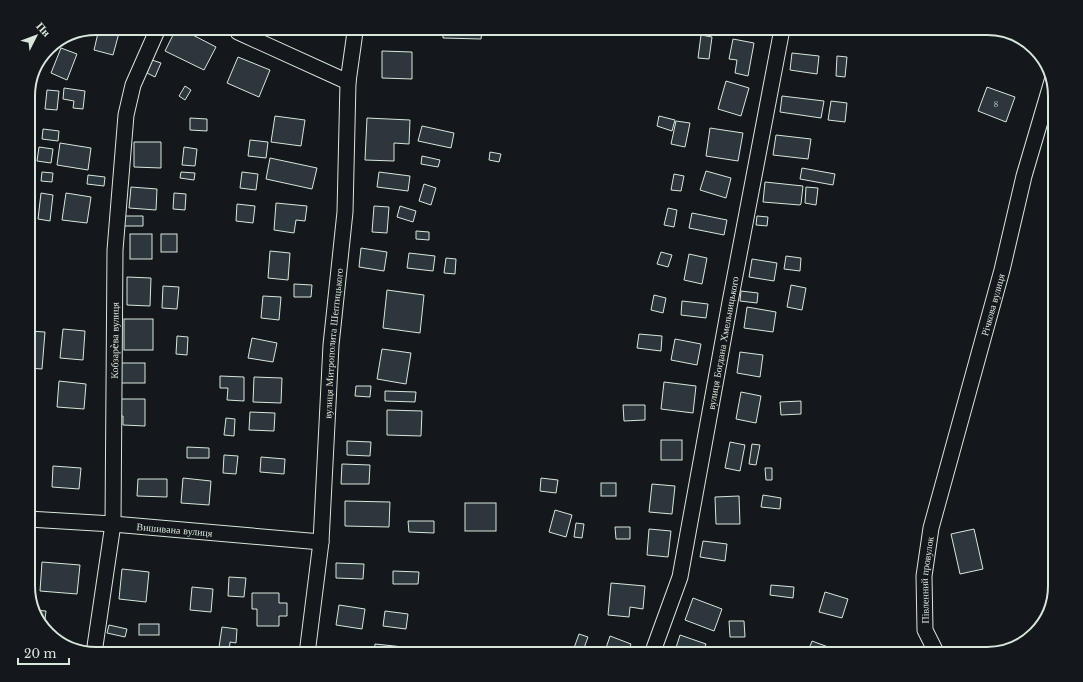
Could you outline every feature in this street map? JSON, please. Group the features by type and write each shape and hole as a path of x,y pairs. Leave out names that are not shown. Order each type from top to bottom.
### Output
{"street":[{"name":"Кобзарèва вулиця","path":"95,647 113,524 115,250 126,115 133,85 155,35"},
{"path":"245,35 348,82"},
{"name":"вулиця Митрополита Шептицького","path":"309,647 321,542 331,345 345,212 348,82 355,35"},
{"name":"вулиця Богдана Хмельницького","path":"655,647 680,577 781,35"},
{"name":"Річкова вулиця","path":"931,528 1002,270 1024,176 1048,95"},
{"name":"Вишивана вулиця","path":"35,519 113,524 321,542"},
{"name":"Півленний провулок","path":"931,528 924,576 925,630 934,647"}],"building":[{"path":"98,35 118,35 113,55 94,50"},
{"path":"173,35 193,35 216,47 204,70 165,51"},
{"path":"443,35 482,35 481,39 443,38"},
{"path":"701,35 712,37 709,59 698,58"},
{"path":"733,39 754,43 748,76 735,73 737,60 729,59"},
{"path":"61,48 77,54 67,80 51,73"},
{"path":"382,51 412,52 412,79 382,78"},
{"path":"792,53 819,56 817,74 790,70"},
{"path":"837,56 847,57 845,77 836,76"},
{"path":"238,57 270,70 259,97 227,83"},
{"path":"152,60 161,63 155,77 147,73"},
{"path":"726,81 749,88 741,116 718,109"},
{"path":"185,86 191,90 185,100 179,96"},
{"path":"987,87 1015,97 1006,122 978,111"},
{"path":"64,88 85,91 83,109 73,108 74,101 63,99"},
{"path":"47,90 59,91 57,110 45,109"},
{"path":"782,96 824,101 821,118 780,112"},
{"path":"831,101 847,103 845,122 828,120"},
{"path":"275,116 305,120 301,146 271,142"},
{"path":"659,116 675,120 672,131 657,126"},
{"path":"190,118 207,119 207,131 190,130"},
{"path":"367,118 410,120 409,144 394,143 394,161 365,160"},
{"path":"676,121 690,123 685,147 671,144"},
{"path":"422,126 454,133 451,148 418,141"},
{"path":"710,128 743,133 738,161 706,156"},
{"path":"43,129 59,131 58,141 42,139"},
{"path":"776,135 811,139 808,159 773,155"},
{"path":"250,140 268,142 266,158 248,156"},
{"path":"134,142 161,142 161,168 134,167"},
{"path":"60,143 91,148 88,170 57,165"},
{"path":"39,147 53,149 51,163 37,161"},
{"path":"184,147 197,149 195,166 182,165"},
{"path":"490,152 501,154 499,162 489,160"},
{"path":"422,156 440,160 438,167 421,164"},
{"path":"270,158 317,168 312,189 266,179"},
{"path":"802,168 835,174 833,185 800,179"},
{"path":"706,171 731,178 726,198 700,190"},
{"path":"42,172 53,173 52,182 41,181"},
{"path":"181,172 195,173 194,180 180,178"},
{"path":"242,172 258,174 256,190 240,188"},
{"path":"379,172 410,176 408,191 377,187"},
{"path":"674,174 684,176 681,191 671,190"},
{"path":"88,175 105,177 104,186 87,184"},
{"path":"765,182 803,186 801,204 763,202"},
{"path":"424,184 436,188 431,205 419,201"},
{"path":"131,187 157,189 156,210 129,208"},
{"path":"806,187 818,188 816,205 805,203"},
{"path":"41,193 53,195 50,221 38,219"},
{"path":"66,193 91,197 87,223 62,220"},
{"path":"174,193 186,194 185,210 173,209"},
{"path":"276,203 307,206 305,221 296,220 294,233 274,230"},
{"path":"237,204 255,206 253,223 236,221"},
{"path":"374,206 389,207 387,233 372,232"},
{"path":"400,206 416,211 413,222 397,217"},
{"path":"668,208 677,210 674,227 664,225"},
{"path":"692,213 727,220 724,235 689,228"},
{"path":"124,216 143,216 143,226 123,226"},
{"path":"757,216 768,217 767,226 756,225"},
{"path":"416,231 429,232 429,240 416,239"},
{"path":"130,234 152,234 152,259 130,259"},
{"path":"161,234 177,234 177,252 161,252"},
{"path":"361,248 387,252 384,271 359,267"},
{"path":"270,251 290,253 288,280 268,278"},
{"path":"661,252 672,255 668,267 657,264"},
{"path":"409,253 435,256 433,271 407,268"},
{"path":"689,254 707,258 702,284 684,280"},
{"path":"786,256 801,258 800,271 784,269"},
{"path":"446,258 456,259 455,274 444,273"},
{"path":"752,259 777,263 774,281 749,277"},
{"path":"127,277 151,278 150,306 127,305"},
{"path":"294,284 312,285 311,297 294,297"},
{"path":"791,285 806,288 802,310 787,307"},
{"path":"163,286 179,287 177,309 162,308"},
{"path":"387,290 424,295 420,333 383,328"},
{"path":"741,291 758,293 757,303 740,301"},
{"path":"654,295 666,298 663,313 651,310"},
{"path":"263,296 281,297 279,320 261,318"},
{"path":"682,301 708,304 706,318 681,315"},
{"path":"747,307 776,312 773,332 744,328"},
{"path":"124,319 153,319 153,350 124,350"},
{"path":"63,329 85,331 83,360 60,358"},
{"path":"35,331 45,332 42,369 35,368"},
{"path":"639,334 662,336 661,351 637,348"},
{"path":"177,336 188,337 187,355 176,354"},
{"path":"252,338 277,343 273,362 248,358"},
{"path":"675,339 701,344 697,365 671,360"},
{"path":"382,349 411,353 406,384 377,379"},
{"path":"740,352 763,355 760,377 737,373"},
{"path":"121,363 145,363 145,383 121,383"},
{"path":"220,376 244,377 244,401 227,400 228,388 220,388"},
{"path":"254,377 282,378 281,403 253,402"},
{"path":"59,381 86,384 84,409 57,407"},
{"path":"664,382 696,386 693,413 661,409"},
{"path":"356,386 371,386 370,397 355,396"},
{"path":"385,391 416,392 415,402 385,401"},
{"path":"741,392 761,396 756,423 736,419"},
{"path":"117,399 145,399 145,426 123,425 123,416 117,416"},
{"path":"801,401 801,414 781,415 780,402"},
{"path":"623,405 645,405 645,420 624,421"},
{"path":"387,410 422,411 421,436 387,435"},
{"path":"250,412 275,413 274,431 249,430"},
{"path":"226,418 235,419 234,436 224,435"},
{"path":"661,440 682,440 682,460 661,460"},
{"path":"347,441 371,442 370,456 347,455"},
{"path":"730,442 745,445 740,471 725,468"},
{"path":"752,444 760,445 756,465 749,464"},
{"path":"187,447 209,448 209,458 187,458"},
{"path":"224,455 238,456 236,474 223,473"},
{"path":"261,457 285,459 284,474 260,472"},
{"path":"342,464 370,465 369,484 341,484"},
{"path":"53,466 81,468 79,489 52,487"},
{"path":"765,468 772,468 772,480 766,480"},
{"path":"183,478 211,481 209,505 181,503"},
{"path":"541,478 558,480 556,493 540,491"},
{"path":"138,479 167,479 167,497 137,496"},
{"path":"601,483 616,483 616,496 601,496"},
{"path":"652,484 675,486 672,514 649,512"},
{"path":"763,495 781,498 780,509 761,507"},
{"path":"739,496 740,524 716,524 715,497"},
{"path":"345,501 390,502 389,527 345,526"},
{"path":"465,503 496,503 496,531 465,531"},
{"path":"555,510 572,515 566,537 549,532"},
{"path":"408,521 434,521 434,533 409,532"},
{"path":"576,523 584,524 582,538 574,537"},
{"path":"615,527 630,527 630,539 616,539"},
{"path":"649,529 671,531 668,557 647,555"},
{"path":"974,529 983,569 960,574 951,534"},
{"path":"703,541 727,544 725,561 700,557"},
{"path":"42,562 80,565 77,594 40,591"},
{"path":"336,563 364,564 363,579 336,578"},
{"path":"122,569 149,572 146,602 119,599"},
{"path":"393,571 419,572 418,584 393,584"},
{"path":"229,577 246,578 244,597 228,596"},
{"path":"611,583 645,586 643,609 630,607 629,617 608,615"},
{"path":"771,585 794,587 793,598 770,595"},
{"path":"192,587 213,589 211,612 190,610"},
{"path":"825,592 848,599 842,618 819,612"},
{"path":"252,593 279,593 279,603 287,603 287,616 279,616 279,626 257,626 257,609 252,609"},
{"path":"693,598 722,609 714,631 685,620"},
{"path":"339,605 365,609 362,629 336,625"},
{"path":"41,611 46,611 45,619"},
{"path":"385,611 408,614 406,629 383,626"},
{"path":"729,621 744,621 745,637 730,637"},
{"path":"139,624 159,624 159,635 139,635"},
{"path":"109,625 127,629 125,637 107,633"},
{"path":"222,627 237,629 236,643 230,642 230,647 219,647"},
{"path":"579,634 588,637 584,647 574,647"},
{"path":"680,635 706,644 705,647 676,647"},
{"path":"610,636 631,644 630,647 606,647"},
{"path":"812,641 828,647 810,647"},
{"path":"375,644 404,647 375,647"}]}
